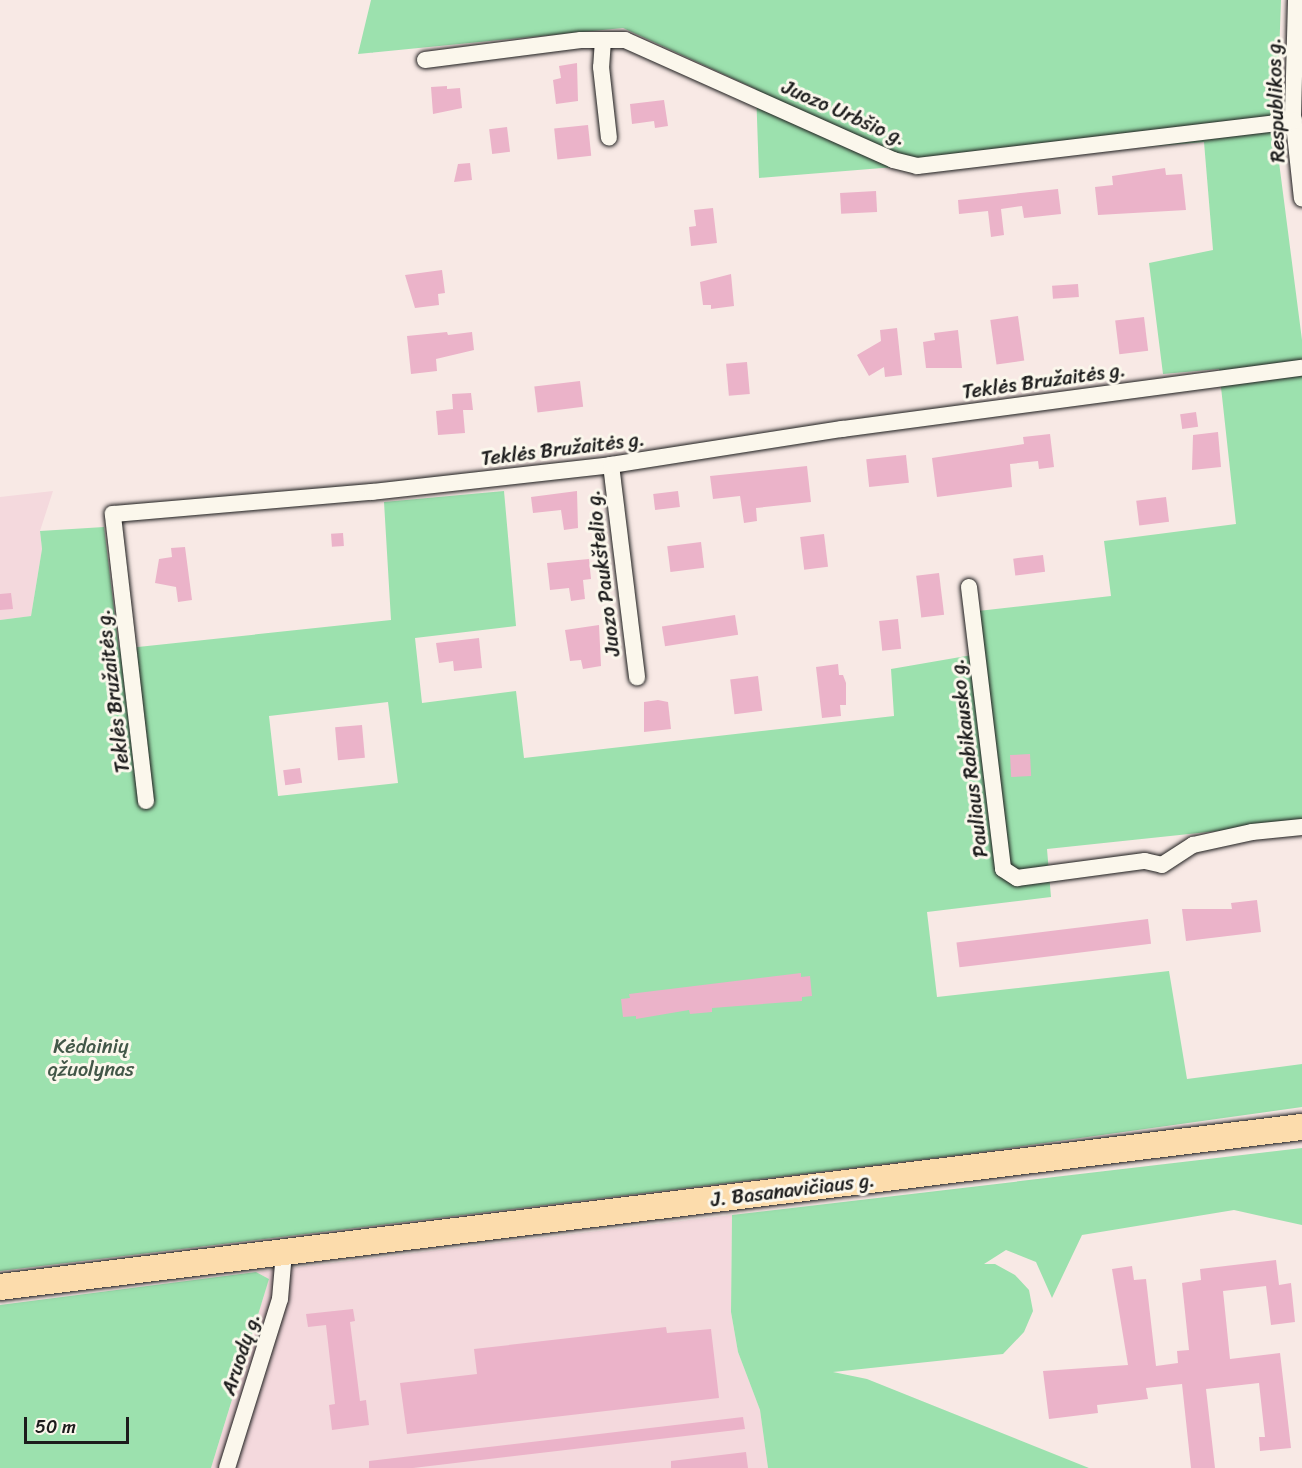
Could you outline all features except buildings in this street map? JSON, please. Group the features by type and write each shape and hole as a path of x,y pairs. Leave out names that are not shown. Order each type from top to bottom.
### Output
{"main road":[{"name":"J. Basanavičiaus g.","path":"0,1287 1302,1126"}],"street":[{"name":"Respublikos g.","path":"1296,0 1294,121 1299,148 1302,199"},
{"name":"Juozo Urbšio g.","path":"425,60 603,40 639,45 893,160 917,166 1294,121"},
{"path":"603,40 601,67 609,138"},
{"name":"Teklės Bružaitės g.","path":"147,801 113,514 372,492 611,465 842,429 1302,368"},
{"name":"Juozo Paukštelio g.","path":"611,465 637,677"},
{"name":"Pauliaus Rabikausko g.","path":"969,587 1003,869 1017,878 1145,861 1162,865 1193,845 1252,832 1302,828"},
{"name":"Aruodų g.","path":"227,1468 280,1299 284,1252"}],"shaded area":[{"path":"53,491 40,531 42,549 31,616 0,620 0,497"},
{"path":"732,1215 731,1312 738,1352 760,1410 768,1468 211,1468 269,1279 256,1272"}],"green space":[{"name":"Kėdainių ąžuolynas","path":"371,0 1281,0 1276,139 1302,340 1302,822 1047,849 1051,897 927,912 937,997 1169,971 1187,1079 1302,1064 1302,1107 966,1154 0,1271 0,620 31,616 42,549 40,531 104,527 119,649 391,620 384,502 504,491 516,626 415,638 422,703 516,691 524,758 894,716 891,669 972,655 978,611 1111,596 1104,541 1236,524 1219,369 1163,374 1149,263 1213,250 1204,142 759,178 756,89 623,28 358,54","holes":["388,702 398,783 278,796 269,716"]},
{"path":"1302,1148 1302,1225 1234,1210 1082,1235 1052,1298 1036,1262 1006,1250 984,1264 995,1264 1015,1275 1029,1290 1033,1311 1024,1332 1003,1354 833,1372 867,1379 1089,1468 768,1468 760,1410 738,1352 731,1312 732,1215"},
{"path":"256,1272 269,1279 211,1468 0,1468 0,1305"}]}
